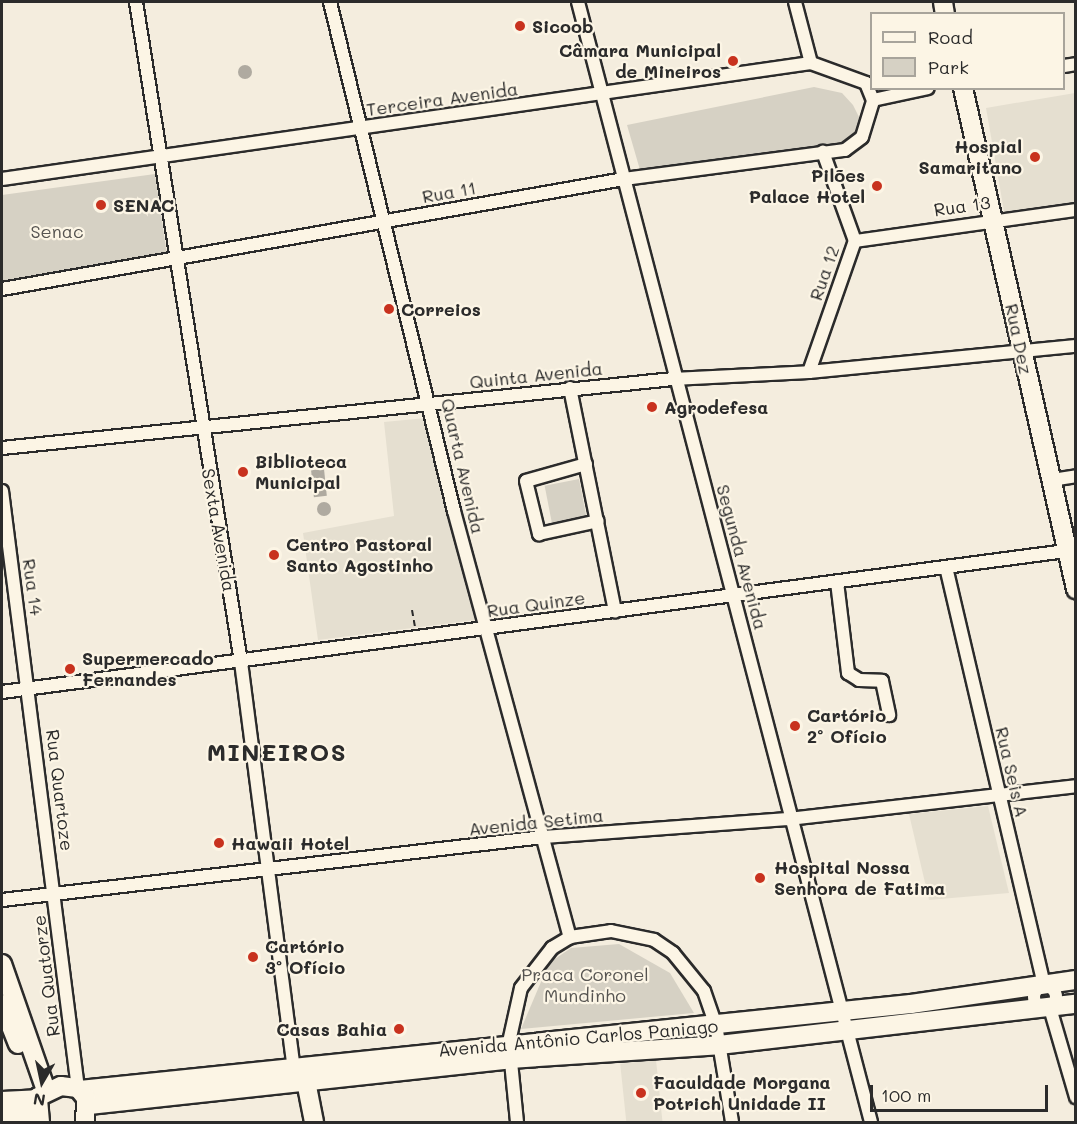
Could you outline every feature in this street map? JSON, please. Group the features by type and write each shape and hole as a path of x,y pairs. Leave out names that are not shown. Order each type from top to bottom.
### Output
{"main road":[{"name":"Rua Dez","path":"963,90 995,220 1021,351 1071,550 1076,589"},
{"path":"2,964 40,1105"},
{"name":"Avenida Antônio Carlos Paniago","path":"40,1105 299,1072 509,1051 911,1004 1076,980"},
{"path":"2,1004 40,1105"},
{"path":"911,1004 914,1024"},
{"name":"Avenida Antônio Carlos Paniago","path":"509,1051 719,1045 1076,1004"},
{"name":"Sexta Avenida","path":"299,1072 302,1122"},
{"name":"Sexta Avenida","path":"299,1072 314,1122"},
{"path":"2,1101 40,1105"},
{"path":"2,1118 40,1105"}],"street":[{"name":"Sexta Avenida","path":"136,2 178,256 202,428 242,662 267,871 299,1072"},
{"name":"Quarta Avenida","path":"330,2 364,128 383,222 486,629 570,936"},
{"name":"Segunda Avenida","path":"578,2 673,378 735,596 788,819 844,1011 847,1031 871,1122"},
{"path":"795,2 812,63"},
{"name":"Terceira Avenida","path":"2,179 161,159 812,63 866,83 873,100"},
{"path":"873,100 919,90"},
{"name":"Rua 11","path":"2,289 178,256 624,179 845,150 862,137 873,100"},
{"name":"Rua 12","path":"809,372 855,241 824,152"},
{"name":"Rua 13","path":"855,241 1076,210"},
{"name":"Quinta Avenida","path":"2,448 673,378 809,372 1076,346"},
{"path":"570,388 615,612"},
{"path":"586,464 526,481 539,534 598,521"},
{"path":"1052,480 1076,476"},
{"name":"Rua 14","path":"2,491 29,688"},
{"name":"Rua Quinze","path":"2,692 417,639 1071,550"},
{"name":"Rua Seis A","path":"946,567 1044,985"},
{"path":"837,582 848,673 859,680 882,681 889,715"},
{"name":"Rua Quartoze","path":"29,688 55,896"},
{"name":"Avenida Setima","path":"2,900 55,896 543,837 788,819 1076,786"},
{"name":"Rua Quatorze","path":"55,896 83,1101"},
{"path":"518,1122 509,1051 514,1007 529,973 570,936 611,931 654,940 691,971 716,1025 732,1122"},
{"path":"1050,1008 1034,1000 1044,985 1057,994 1050,1008 1076,1096"}],"path":[{"path":"412,610 417,639"}],"shaded area":[{"path":"242,65 248,65 252,72 248,79 242,79 238,75 238,69"},
{"name":"Hospial Samaritano","path":"1075,93 1075,205 1005,217 986,108"},
{"path":"426,418 475,620 318,640 303,533 394,516 384,422"},
{"path":"324,469 327,496 314,497 311,470"},
{"path":"321,502 327,502 331,509 327,516 321,516 317,512 317,506"},
{"path":"988,806 1009,893 929,900 909,814"},
{"name":"Faculdade Morgana Potrich Unidade II","path":"656,1060 662,1122 626,1122 620,1064"}],"green space":[{"path":"814,87 842,93 853,105 861,121 846,146 640,170 627,125"},
{"name":"Senac","path":"155,174 167,255 2,287 2,195"},
{"path":"579,479 586,516 552,523 545,486"},
{"name":"Praca Coronel Mundinho","path":"619,944 670,973 694,1013 521,1029 549,963 571,948"}],"place":[{"name":"Sicoob","path":"520,26"},
{"name":"Câmara Municipal de Mineiros","path":"733,61"},
{"name":"Hospial Samaritano","path":"1035,157"},
{"name":"Pilões Palace Hotel","path":"877,186"},
{"name":"SENAC","path":"101,205"},
{"name":"Correios","path":"389,309"},
{"name":"Agrodefesa","path":"652,407"},
{"name":"Biblioteca Municipal","path":"243,472"},
{"name":"Centro Pastoral Santo Agostinho","path":"274,555"},
{"name":"Supermercado Fernandes","path":"70,669"},
{"name":"Cartório 2º Ofício","path":"795,726"},
{"name":"Hawaii Hotel","path":"219,843"},
{"name":"Hospital Nossa Senhora de Fatima","path":"760,878"},
{"name":"Cartório 3º Ofício","path":"253,957"},
{"name":"Casas Bahia","path":"399,1029"},
{"name":"Faculdade Morgana Potrich Unidade II","path":"641,1093"}],"district":[{"name":"MINEIROS","path":"277,752"}]}
